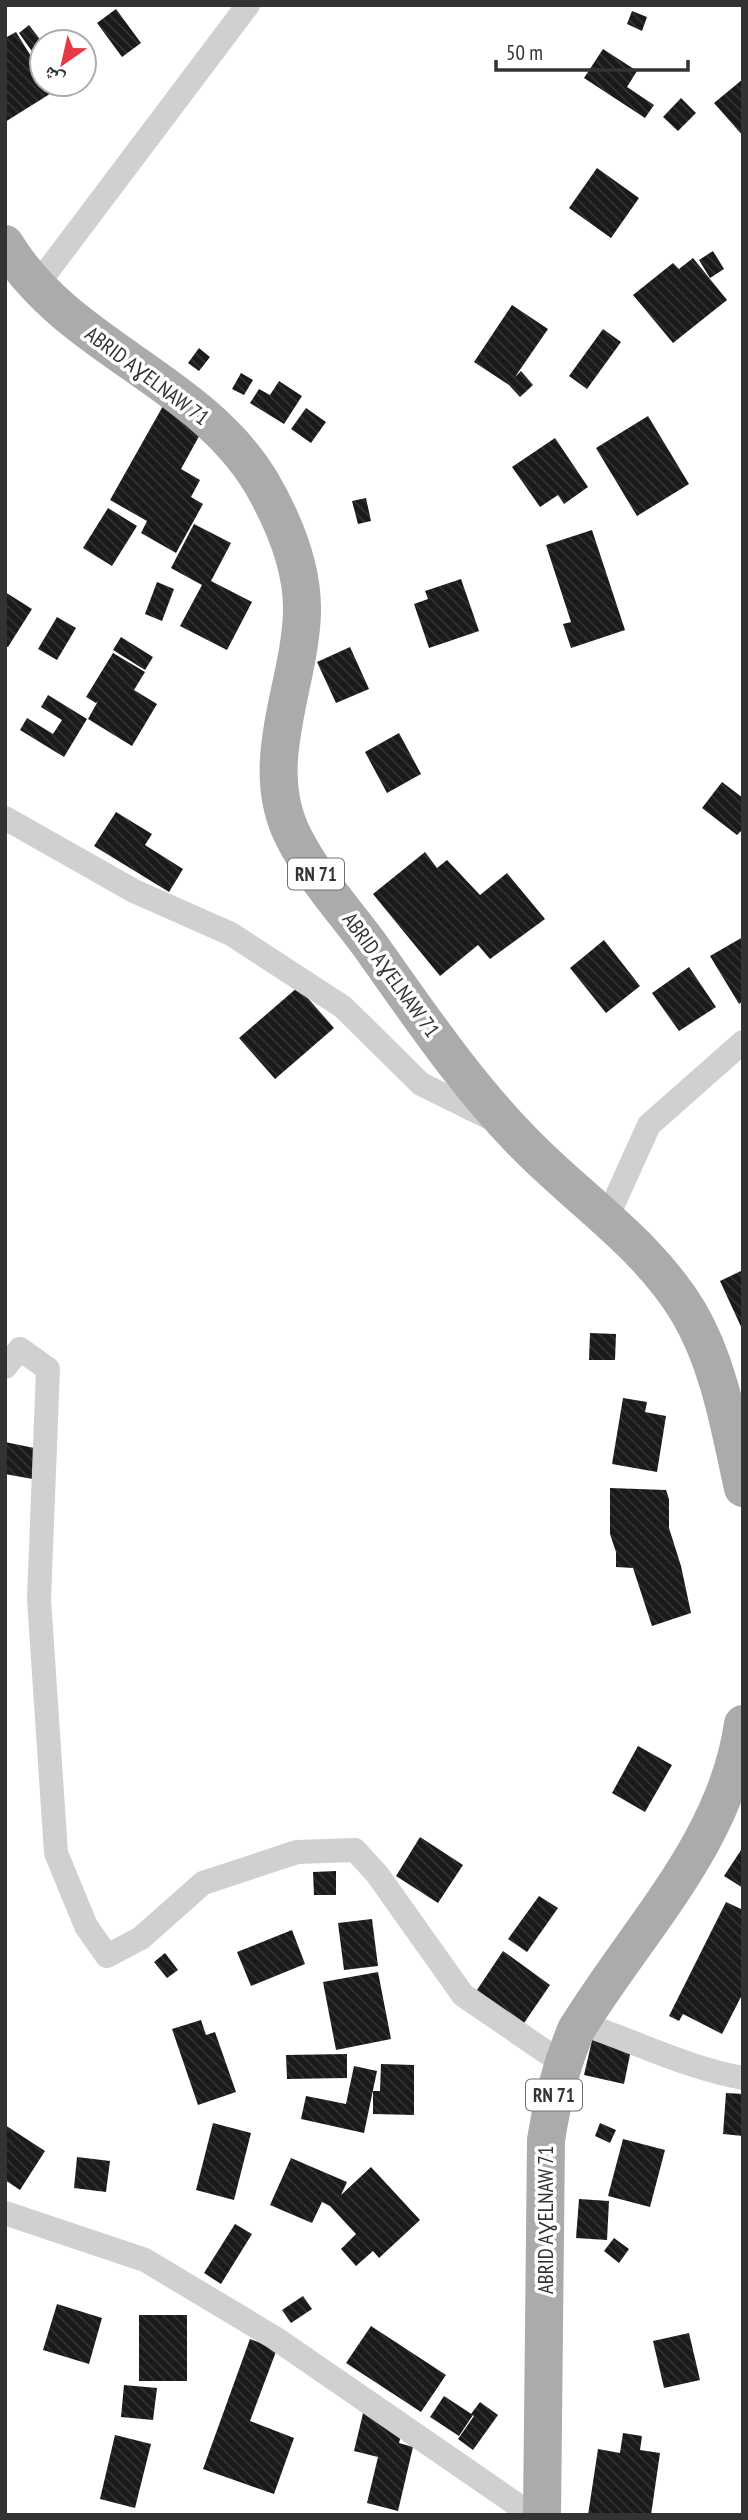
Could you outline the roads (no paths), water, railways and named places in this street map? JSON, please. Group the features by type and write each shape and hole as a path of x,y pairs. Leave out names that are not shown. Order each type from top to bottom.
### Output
{"main road":[{"name":"ABRID AƔELNAW 71","path":"5,244 18,265 77,323 182,398 224,434 261,482 281,520 297,569 302,611 279,750 281,791 287,823 305,859 426,1024 512,1129 647,1256 671,1285 692,1318 718,1382 743,1489"},
{"name":"ABRID AƔELNAW 71","path":"542,2515 546,2140 562,2063 580,2023 708,1832 738,1755 743,1724"}],"street":[{"path":"37,285 248,5"},
{"path":"5,818 134,891 231,934 343,1007 421,1084 512,1129"},
{"path":"607,1220 649,1125 743,1042"},
{"path":"5,1367 20,1349 48,1369 39,1599 56,1853 86,1926 107,1956 141,1938 204,1883 297,1852 355,1850 377,1874 463,1995 562,2063"},
{"path":"580,2023 632,2040 707,2071 743,2078"},
{"path":"5,2213 145,2260 275,2339 532,2515"}]}
